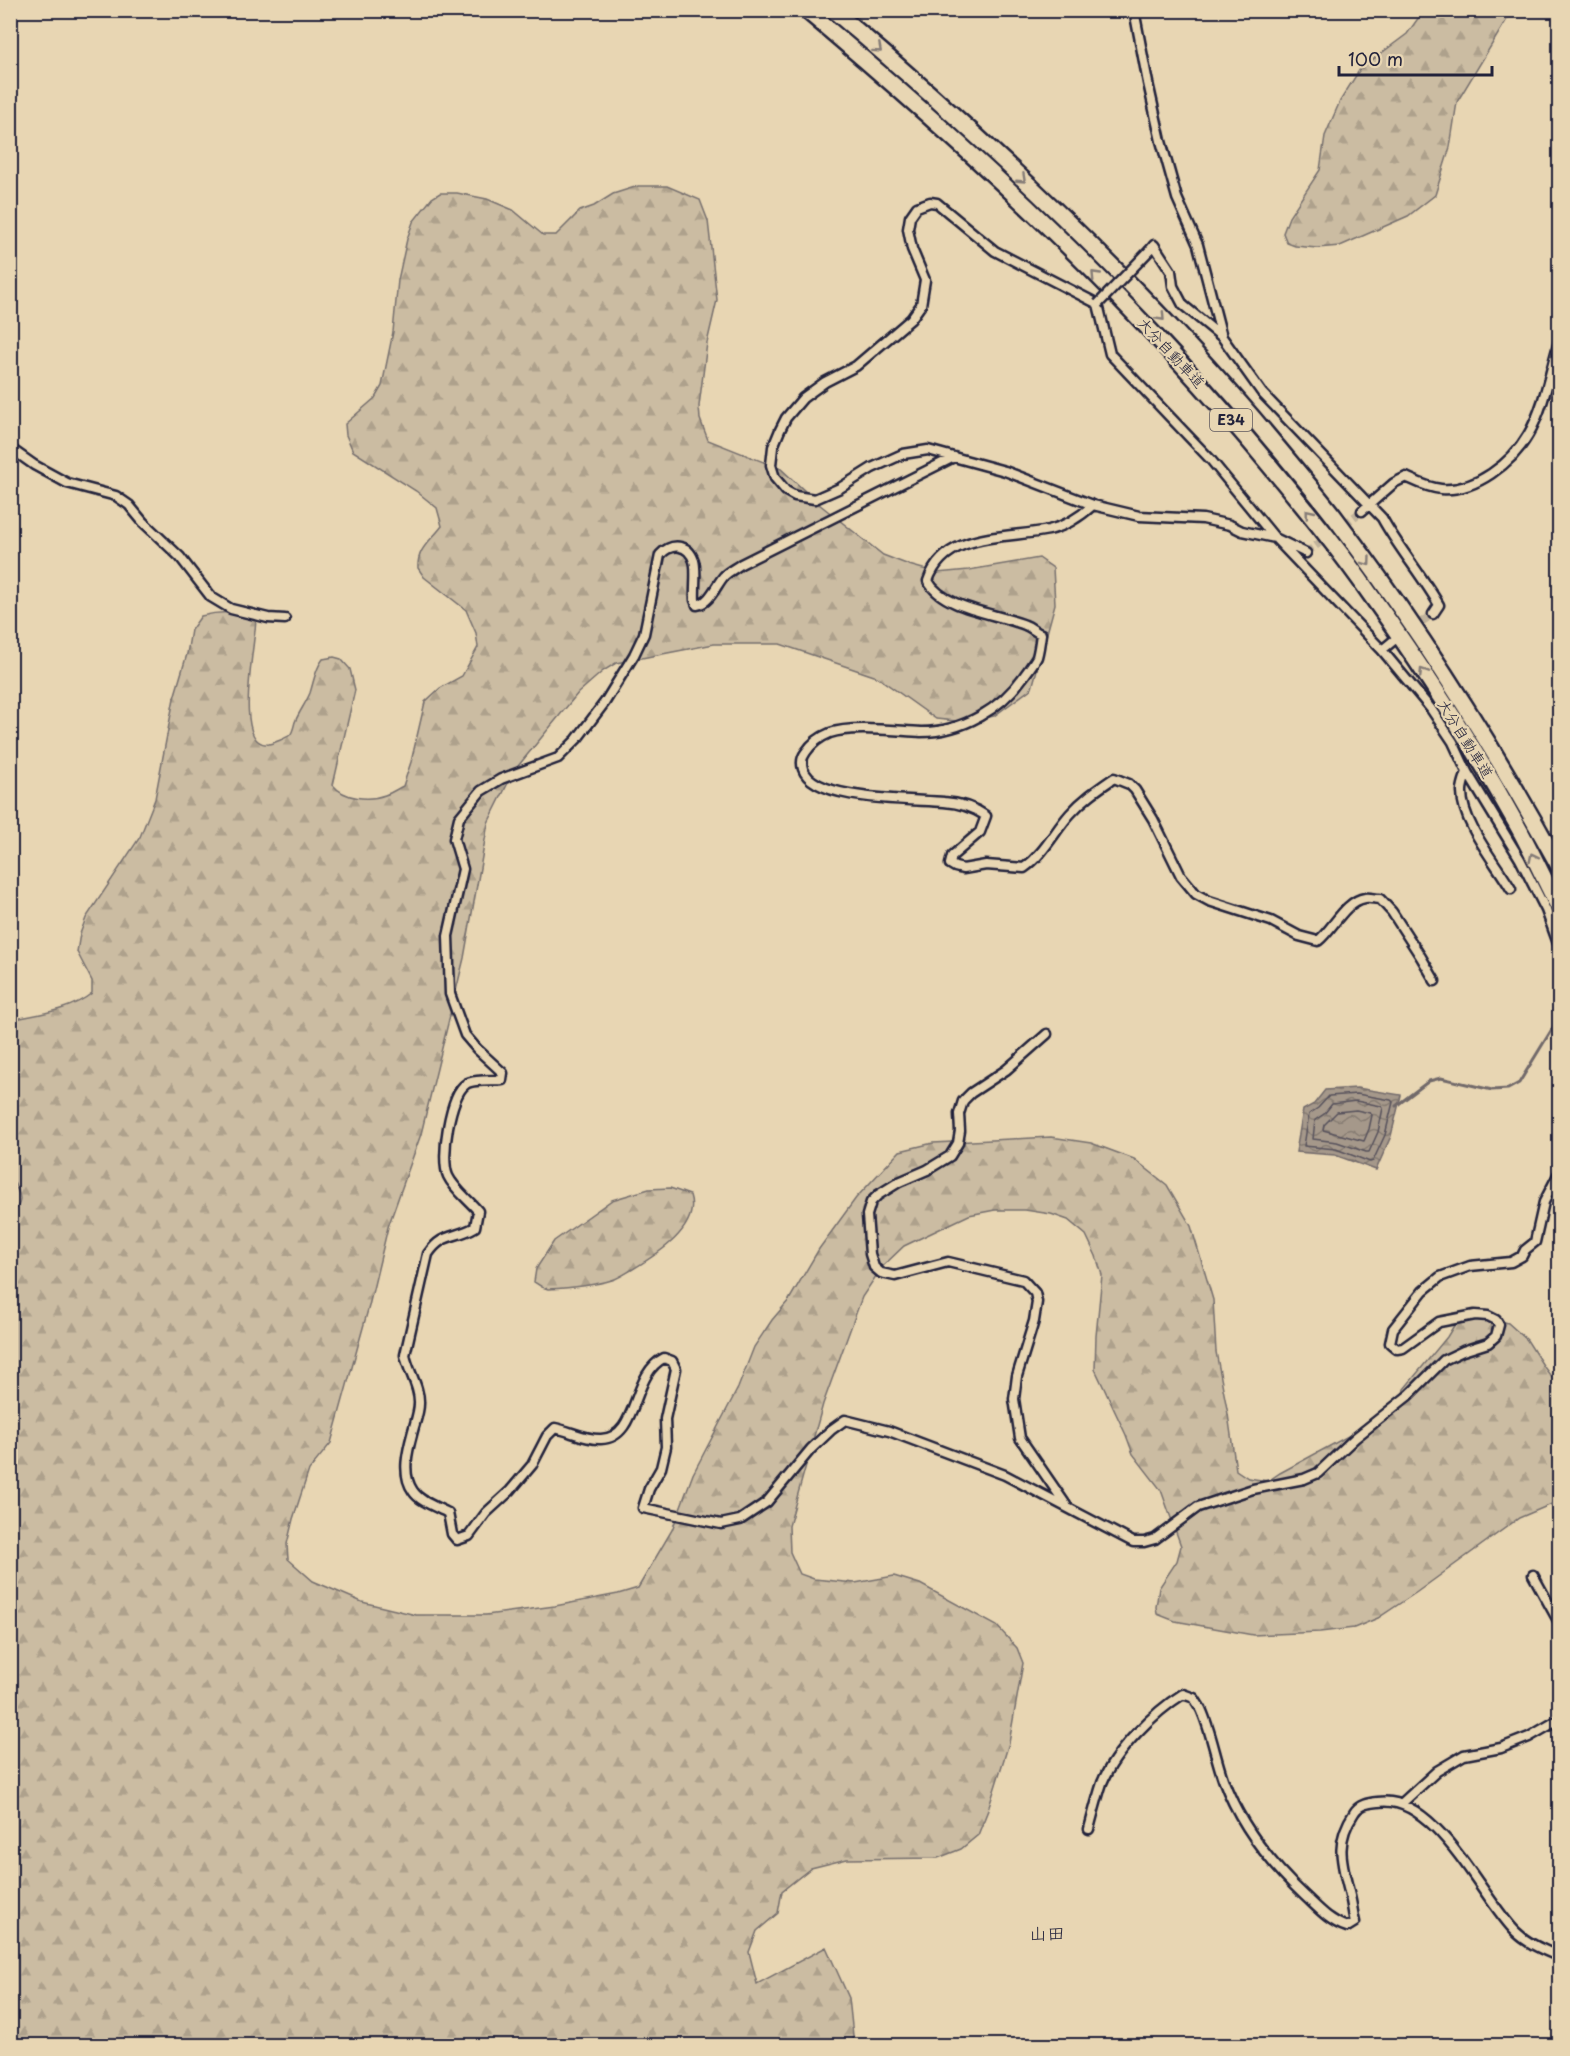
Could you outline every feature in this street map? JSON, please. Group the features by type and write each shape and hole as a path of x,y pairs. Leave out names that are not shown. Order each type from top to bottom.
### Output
{"highway":[{"name":"大分自動車道","path":"806,10 930,118 1065,244 1200,383 1258,450 1369,592 1423,671 1517,825 1560,910"},
{"name":"大分自動車道","path":"833,10 997,155 1075,229 1210,369 1266,434 1331,512 1435,658 1489,744 1560,868"}],"street":[{"path":"1134,10 1161,141 1177,198 1198,245 1222,337"},
{"path":"1306,554 1275,538 1242,531 1230,525 1203,519 1139,516 1093,505 1005,471 928,450 903,454 872,468 840,488 815,498 795,496 786,491 775,478 771,465 773,447 786,418 803,398 825,382 856,366 911,319 921,305 925,280 912,249 908,229 910,217 917,207 937,202 995,251 1098,304 1110,354 1210,460 1275,538 1382,650 1431,709 1453,742 1467,772 1520,859 1546,909 1560,949"},
{"path":"1098,304 1154,245 1171,271 1173,286 1183,305 1222,337 1262,393 1366,508 1382,518 1393,539 1439,605 1433,614"},
{"path":"1366,508 1394,483 1406,477 1441,489 1457,488 1472,484 1490,474 1510,458 1528,435 1537,416 1560,338"},
{"path":"10,448 34,465 67,483 116,495 129,505 143,522 180,557 211,597 231,609 268,618 285,619"},
{"path":"954,457 741,564 725,574 711,595 701,604 697,605 695,600 694,561 686,549 677,545 666,549 660,555 644,634 605,702 577,739 558,759 501,779 481,791 459,818 454,839 462,869 448,936 450,994 465,1035 503,1073 502,1080 471,1081 463,1085 454,1102 444,1148 444,1165 448,1177 478,1211 475,1227 465,1233 443,1238 428,1254 405,1355 419,1404 406,1470 412,1490 422,1499 448,1513 452,1534 458,1540 469,1536 486,1513 510,1491 532,1465 547,1436 555,1428 600,1439 614,1436 629,1420 642,1382 656,1362 664,1358 672,1361 676,1369 665,1419 666,1447 661,1468 650,1489 644,1508 721,1524 740,1520 767,1502 812,1449 845,1420 889,1431 1005,1474 1133,1542 1155,1539 1198,1507 1253,1489 1304,1479 1318,1473 1355,1438 1409,1395 1444,1360 1488,1343 1496,1336 1499,1325 1496,1320 1488,1316 1475,1315 1440,1322 1403,1348 1397,1349 1390,1343 1393,1329 1422,1291 1440,1277 1470,1266 1511,1262 1522,1256 1525,1250 1535,1242 1544,1202 1560,1172"},
{"path":"1093,505 1065,524 1049,530 967,543 945,554 933,566 928,581 933,591 942,597 1029,626 1041,634 1036,659 1019,683 992,709 977,719 954,728 838,730 811,745 804,755 802,762 806,776 819,786 856,795 896,800 945,802 974,808 986,816 980,832 952,856 950,864 963,869 986,865 1024,868 1036,859 1068,815 1085,797 1114,778 1129,784 1135,790 1153,819 1180,876 1196,894 1209,901 1271,921 1299,936 1318,941 1357,901 1366,898 1380,899 1392,912 1435,981"},
{"path":"1382,650 1393,642"},
{"path":"1467,772 1462,789 1467,813 1473,828 1512,889"},
{"path":"1047,1034 1006,1070 971,1093 963,1101 959,1114 958,1143 950,1156 878,1195 871,1202 867,1215 870,1254 874,1267 881,1273 895,1276 948,1262 1023,1280 1035,1293 1037,1302 1034,1321 1017,1376 1014,1399 1020,1438 1068,1507"},
{"path":"1533,1575 1560,1624"},
{"path":"1089,1829 1104,1780 1113,1764 1136,1735 1169,1703 1184,1694 1194,1698 1201,1708 1226,1785 1247,1829 1264,1853 1333,1923 1347,1927 1355,1922 1341,1860 1345,1826 1357,1808 1366,1803 1383,1801 1401,1804 1422,1817 1464,1859 1515,1932 1527,1942 1560,1957"},
{"path":"1401,1804 1437,1771 1464,1755 1501,1748 1529,1737 1560,1719"}],"green space":[{"path":"1424,10 1512,11 1457,102 1450,147 1435,195 1408,216 1340,246 1317,248 1287,243 1283,233 1289,217 1320,170 1325,136 1340,101 1360,69 1407,34"},
{"path":"638,186 667,186 700,200 708,221 717,300 707,343 699,406 700,419 708,440 781,469 819,504 883,555 909,565 937,573 1039,558 1053,568 1055,604 1032,688 994,716 966,722 936,719 877,677 780,644 714,644 616,663 603,671 578,693 514,771 488,823 464,958 421,1134 388,1227 331,1443 309,1470 293,1519 287,1544 288,1559 313,1581 362,1602 416,1615 486,1615 555,1606 638,1588 672,1530 693,1474 738,1388 754,1347 789,1300 819,1249 856,1198 900,1151 933,1143 1051,1137 1091,1143 1134,1159 1167,1185 1191,1226 1213,1300 1216,1352 1236,1470 1248,1478 1268,1481 1389,1414 1401,1403 1404,1389 1447,1337 1458,1319 1480,1315 1508,1323 1527,1340 1559,1387 1559,1501 1519,1518 1378,1618 1354,1628 1253,1635 1175,1621 1157,1614 1159,1588 1177,1561 1181,1546 1161,1490 1133,1454 1095,1369 1102,1275 1096,1256 1086,1235 1068,1220 1051,1214 1025,1210 995,1210 969,1215 904,1246 882,1267 862,1297 823,1404 789,1526 790,1552 800,1574 814,1579 855,1583 894,1576 920,1584 997,1626 1017,1648 1023,1663 1009,1743 978,1835 961,1849 938,1858 847,1859 811,1868 782,1891 778,1913 757,1931 749,1952 757,1984 826,1947 849,1998 854,2045 11,2045 10,1217 20,1202 20,1197 11,1177 11,1020 64,1008 92,993 92,981 77,952 80,934 86,918 140,837 155,799 174,698 187,654 191,630 201,616 228,612 256,617 248,711 251,729 258,741 269,744 290,735 310,693 320,663 323,659 334,657 341,659 350,669 355,690 333,785 338,790 357,798 379,797 403,786 425,702 440,688 462,676 478,647 476,633 466,610 424,577 418,568 422,550 442,526 437,508 416,491 353,451 346,435 345,424 375,398 382,386 393,332 398,280 413,222 432,198 440,193 457,193 487,199 513,210 543,235 556,235 580,211 594,206 613,194"},
{"path":"670,1188 690,1195 692,1207 689,1219 674,1239 653,1256 617,1278 597,1284 548,1289 534,1282 536,1269 554,1241 612,1200 649,1189"}],"water":[{"path":"1357,1088 1401,1095 1391,1136 1376,1170 1335,1155 1296,1152 1303,1110 1314,1104 1325,1090"}],"waterway":[{"path":"1396,1106 1429,1081 1441,1078 1492,1090 1508,1089 1519,1083 1560,1016"}],"tunnel":[{"path":"1306,553 1362,511"},
{"path":"1411,629 1433,614"}],"district":[{"name":"山田","path":"1047,1934"}]}
